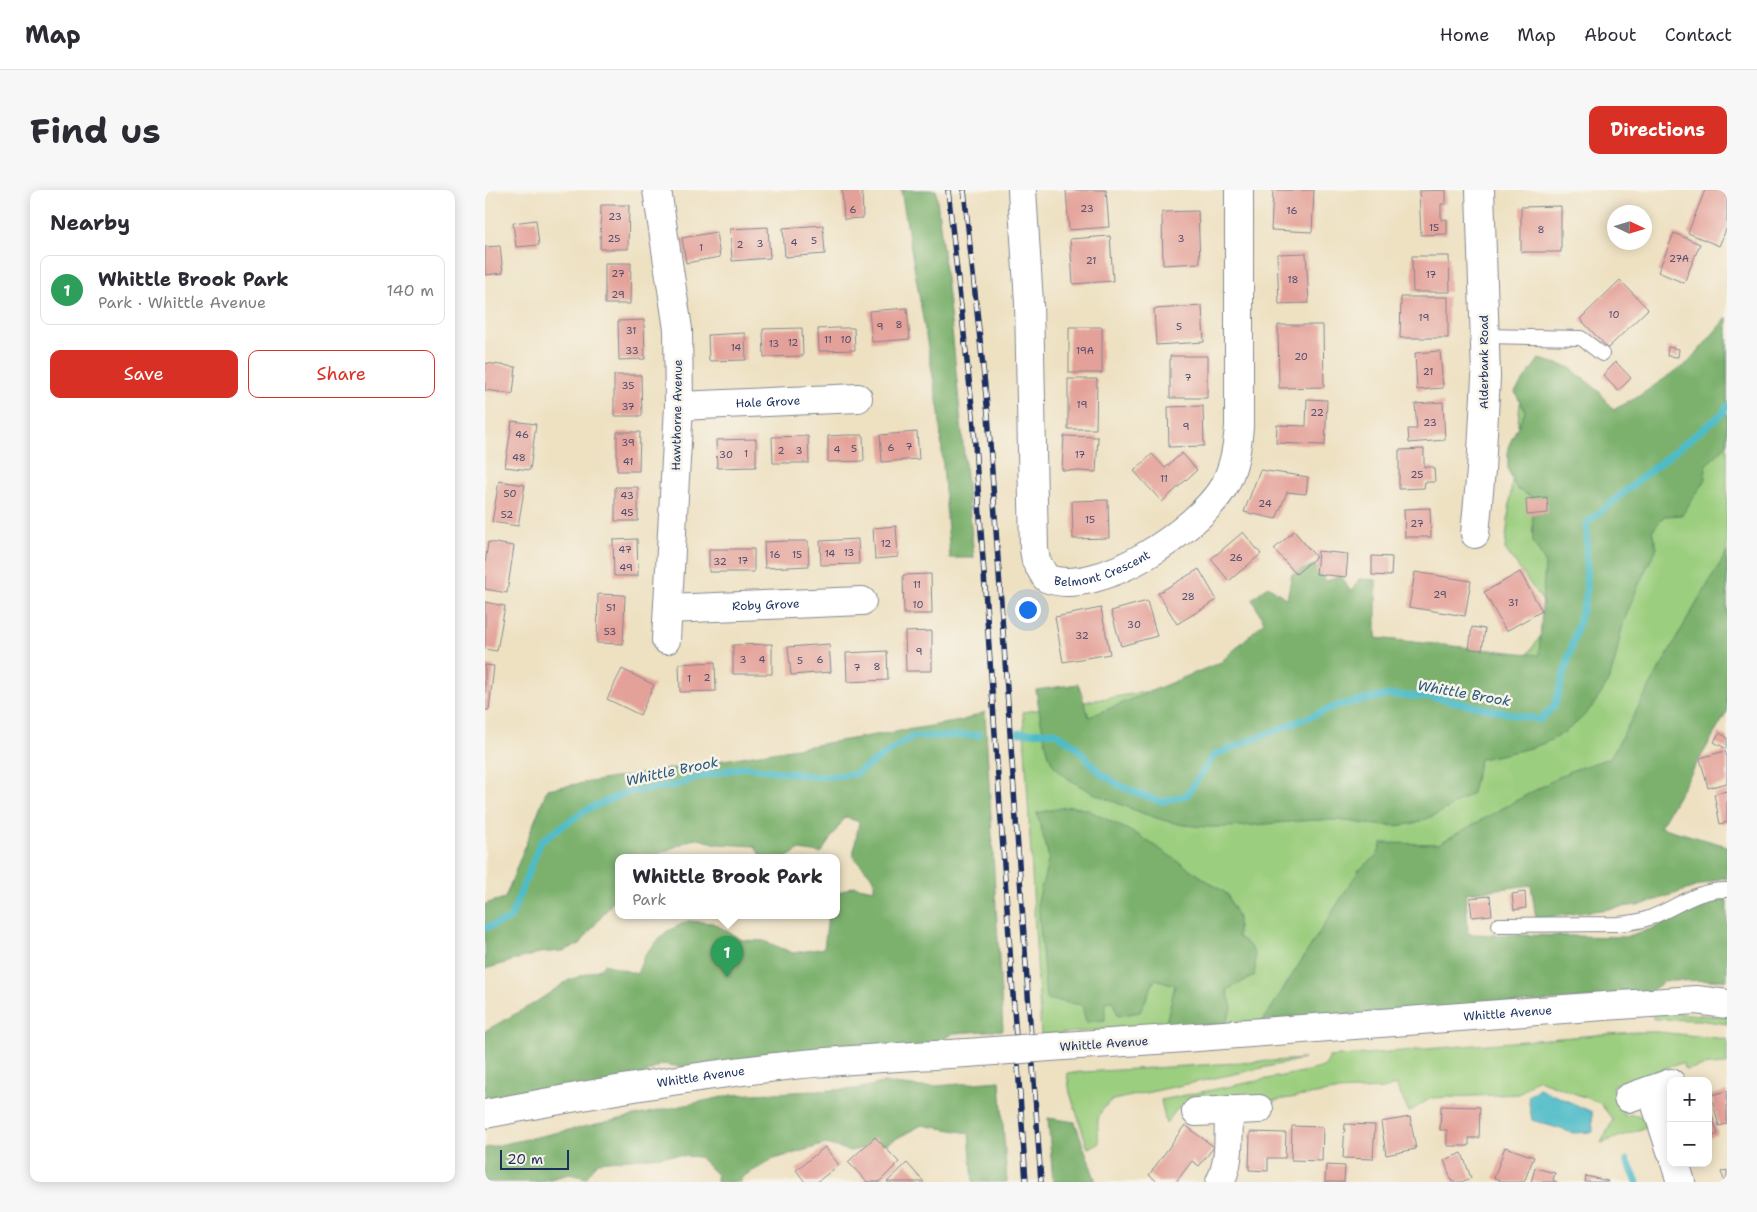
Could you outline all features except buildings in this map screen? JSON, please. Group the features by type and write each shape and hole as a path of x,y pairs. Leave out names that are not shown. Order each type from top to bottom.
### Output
{"street":[{"name":"Hawthorne Avenue","path":"657,190 678,329 679,406 666,640"},
{"name":"Belmont Crescent","path":"1021,190 1029,303 1034,550 1036,561 1045,578 1063,582 1095,577 1113,571 1156,550 1195,520 1213,502 1224,485 1233,464 1239,427 1239,190"},
{"name":"Alderbank Road","path":"1475,534 1486,378 1480,190"},
{"name":"Hale Grove","path":"679,406 858,399"},
{"name":"Roby Grove","path":"668,609 862,601"},
{"name":"Whittle Avenue","path":"485,1114 603,1091 698,1076 830,1062 1171,1040 1696,1000 1727,1004"},
{"path":"1650,1090 1667,1139"},
{"path":"1196,1112 1259,1109"},
{"path":"1220,1182 1225,1174 1228,1152 1229,1110"},
{"path":"1676,1167 1681,1182"}],"lane":[{"path":"1485,336 1581,338 1601,354"},
{"path":"1499,925 1634,923 1650,918 1694,895 1727,890"}],"green space":[{"path":"901,190 936,190 953,340 974,558 950,558 939,412"},
{"path":"1727,317 1727,445 1706,465 1705,481 1682,515 1664,516 1652,531 1657,548 1626,615 1615,662 1601,694 1579,720 1551,740 1535,746 1480,759 1472,793 1431,817 1404,825 1314,820 1203,827 1185,825 1150,816 1101,796 1076,784 1061,773 1051,761 1045,742 1036,690 1078,684 1089,717 1221,662 1264,622 1252,599 1268,586 1287,599 1292,574 1314,565 1326,581 1341,576 1351,592 1359,579 1376,580 1376,638 1539,655 1545,562 1533,542 1532,497 1517,489 1508,470 1508,447 1525,411 1515,392 1539,359 1569,367 1599,391 1613,410 1636,398 1689,362"},
{"path":"1727,334 1727,684 1636,842 1411,867 1263,1021 1225,1024 1226,1020 1041,1035 1023,712 1344,659 1501,692 1554,617 1505,549 1522,384 1646,430"},
{"path":"1727,552 1727,712 1660,827 1727,846 1727,879 1722,878 1644,904 1536,919 1531,885 1466,893 1468,934 1625,937 1654,928 1692,906 1718,899 1727,900 1727,980 1665,981 1646,994 1263,1021 1359,870 1377,856 1382,843 1438,844 1570,771 1610,758"},
{"path":"985,712 1003,1030 954,1033 921,1051 698,1070 663,1064 631,1081 485,1108 485,1031 533,1004 569,980 600,969 604,964 637,974 645,954 666,932 688,921 713,923 742,940 764,941 793,953 824,948 828,919 840,919 840,892 854,886 874,890 874,879 853,856 859,822 845,817 821,853 798,850 792,854 760,854 755,846 718,844 695,838 658,854 615,854 615,899 580,944 563,951 539,953 485,969 485,904 505,898 547,789 961,721"},
{"path":"1071,806 1088,810 1140,836 1227,894 1238,918 1238,937 1252,949 1255,963 1254,976 1227,990 1232,1008 1225,1024 1165,1027 1175,985 1155,979 1140,1012 1118,1016 1113,1001 1105,1002 1105,1020 1086,1022 1082,1005 1046,999 1038,901 1049,858 1037,813"},
{"path":"1675,1013 1727,1017 1727,1024 1699,1020 1653,1019 1653,1014"},
{"path":"1633,1032 1658,1032 1727,1039 1727,1064 1709,1065 1685,1070 1682,1063 1613,1085 1624,1116 1639,1116 1647,1127 1601,1143 1613,1120 1600,1103 1536,1079 1519,1094 1431,1098 1409,1112 1396,1085 1383,1089 1335,1091 1271,1101 1187,1104 1177,1109 1166,1124 1161,1100 1317,1069 1325,1065 1329,1057"},
{"path":"1304,1059 1113,1100 1100,1113 1099,1143 1088,1148 1070,1093 1067,1073"},
{"path":"1000,1081 1007,1182 973,1182 969,1133 922,1125 888,1143 850,1151 826,1144 774,1159 742,1177 740,1182 717,1182 717,1175 699,1157 672,1155 598,1162 586,1178 569,1174 539,1182 485,1182 485,1148 732,1095 857,1089 882,1083 922,1087"},
{"path":"1048,1118 1075,1122 1096,1182 1053,1182"}],"water":[{"path":"1539,1088 1592,1112 1593,1132 1573,1133 1532,1120 1528,1096"}],"waterway":[{"name":"Whittle Brook","path":"1019,733 1054,732 1074,745 1100,773 1122,787 1162,802 1187,795 1214,755 1339,705 1388,695 1432,697 1540,720 1555,705 1586,597 1587,523 1723,413 1727,406"},
{"name":"Whittle Brook","path":"485,928 510,919 541,841 584,811 627,792 677,785 702,776 744,767 821,777 855,774 911,737 979,735"},
{"path":"1627,1160 1637,1182"}],"railway":[{"path":"948,190 973,415 1026,1182"},
{"path":"964,190 988,414 1041,1182"}],"place":[{"name":"Whittle Brook Park","path":"727,977"}]}
